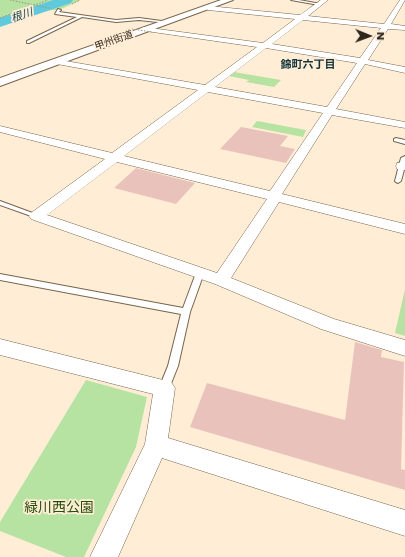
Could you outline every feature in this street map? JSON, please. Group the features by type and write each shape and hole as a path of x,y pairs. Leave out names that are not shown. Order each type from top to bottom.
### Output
{"main road":[{"name":"甲州街道","path":"0,82 57,61 149,31 167,22 228,0"}],"street":[{"path":"221,280 272,203 277,190 364,61 403,0"},
{"path":"36,216 322,2"},
{"path":"208,8 405,28"},
{"path":"149,31 328,54 405,70"},
{"path":"57,61 405,126"},
{"path":"0,129 405,229"},
{"path":"36,216 221,280 328,324 405,348"},
{"path":"0,347 164,388 156,445 104,557"},
{"path":"156,445 405,523"}],"lane":[{"path":"293,0 322,2"},
{"path":"56,9 56,13 116,21 139,19 167,22"},
{"path":"28,42 82,16"},
{"path":"396,140 405,142"},
{"path":"398,181 403,163"},
{"path":"0,203 36,216"},
{"path":"164,388 173,366 186,312 200,273"},
{"path":"0,276 186,312"}],"path":[{"path":"10,0 34,6 56,9"},
{"path":"0,18 48,0"},
{"path":"132,30 149,31"}],"green space":[{"path":"0,0 81,0 59,10 28,11 0,21"},
{"path":"234,72 281,80 274,87 246,82 249,80 229,76"},
{"path":"257,121 306,130 303,137 252,127"},
{"path":"405,289 405,336 395,333"},
{"name":"緑川西公園","path":"86,380 147,397 136,447 84,557 66,557 0,531 0,522"}],"building":[{"path":"241,127 288,136 280,146 295,149 286,163 220,149"},
{"path":"136,168 195,183 176,204 114,188"},
{"path":"355,342 382,350 381,357 404,362 401,469 405,470 405,490 190,427 207,383 345,420"}],"waterway":[{"name":"根川","path":"0,23 66,0"}],"district":[{"name":"錦町六丁目","path":"308,65"}]}
